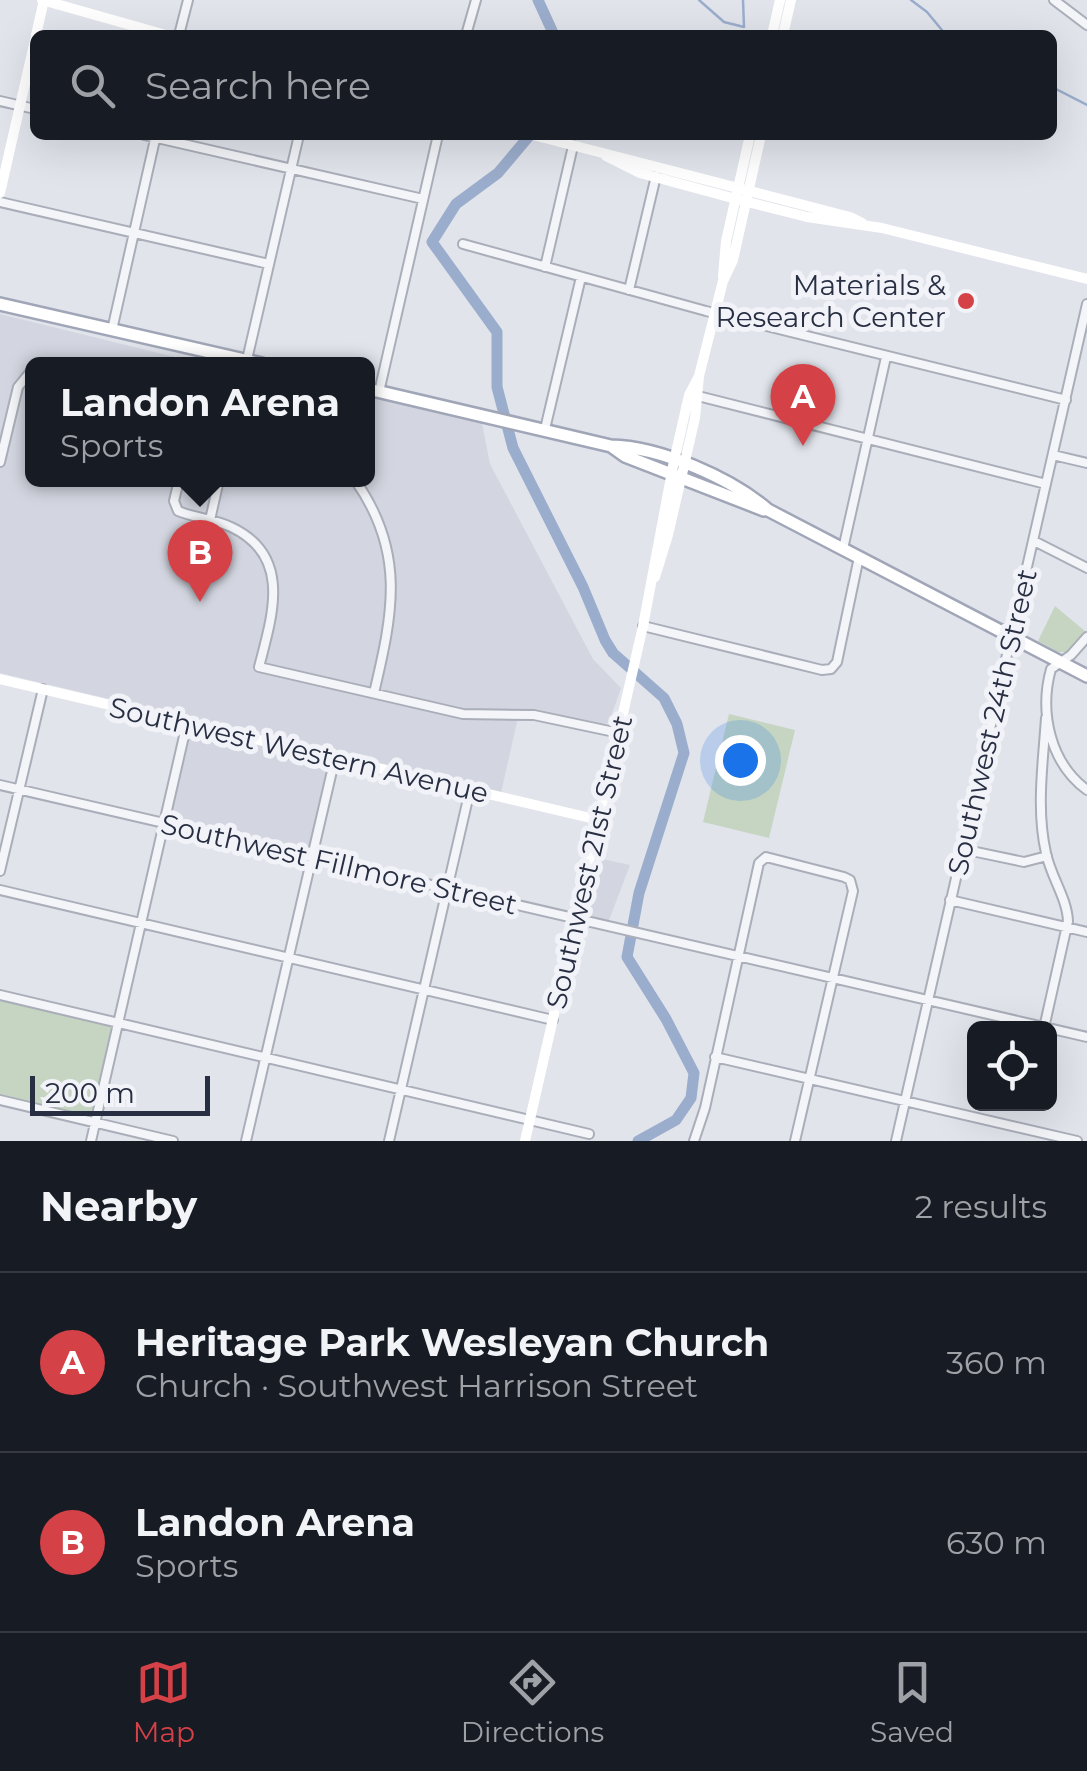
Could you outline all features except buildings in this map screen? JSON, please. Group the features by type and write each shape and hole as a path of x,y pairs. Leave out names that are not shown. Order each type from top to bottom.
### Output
{"main road":[{"path":"37,30 43,0 148,30"},
{"path":"773,30 780,0"},
{"path":"784,30 791,0"},
{"path":"0,193 30,63"},
{"path":"552,140 606,156 621,166 657,172 823,220 863,224 1087,279"},
{"path":"742,195 749,140"},
{"path":"742,195 760,140"},
{"name":"Southwest 21st Street","path":"524,1141 637,653 653,562 723,281 733,260 742,195"},
{"path":"0,304 112,330 204,357"},
{"path":"375,390 611,446 631,446 752,496 768,510 1087,676"},
{"name":"Southwest Western Avenue","path":"0,679 599,820"}],"street":[{"path":"181,30 188,0"},
{"path":"467,30 476,0"},
{"path":"1054,0 1087,24"},
{"path":"0,102 30,108"},
{"path":"112,330 155,140"},
{"path":"172,140 423,199"},
{"path":"247,357 298,140"},
{"path":"375,382 437,140"},
{"path":"545,267 573,146"},
{"path":"629,290 657,172"},
{"path":"0,202 269,264"},
{"path":"463,244 715,314 1066,400"},
{"path":"545,430 581,277"},
{"name":"Southwest 24th Street","path":"896,1141 1087,304"},
{"path":"842,549 886,357"},
{"path":"1073,364 1087,367"},
{"path":"0,462 18,387 25,378"},
{"path":"694,395 1046,484"},
{"path":"1053,455 1087,463"},
{"path":"178,487 175,508 236,529 250,538 271,570 274,602 260,667 463,714 534,715 618,733"},
{"path":"210,520 217,487"},
{"path":"359,487 379,522 392,580 390,620 374,693"},
{"path":"1034,541 1087,568"},
{"path":"643,626 831,669 837,662 858,557"},
{"path":"1046,1021 1068,928 1067,908 1046,856 1040,812 1049,677 1051,669 1071,655 1087,636"},
{"path":"0,871 43,690"},
{"path":"1046,718 1066,768 1087,790"},
{"path":"91,1141 187,723"},
{"path":"246,1141 335,758"},
{"path":"1042,778 1051,767 1066,768"},
{"name":"Southwest Fillmore Street","path":"0,785 1015,1021"},
{"path":"388,1141 470,790"},
{"path":"962,849 1024,862 1046,856"},
{"path":"694,1141 763,858 848,879 853,891 795,1141"},
{"path":"0,890 553,1020"},
{"path":"950,900 1087,932"},
{"path":"0,995 589,1134"},
{"name":"Southwest Fillmore Street","path":"1057,1031 1087,1037"},
{"path":"714,1057 1077,1141"},
{"path":"0,1100 173,1141"},
{"path":"1018,1141 1021,1128"}],"shaded area":[{"path":"0,314 175,357 25,357 25,487 375,487 375,399 482,423 490,464 593,659 621,688 609,722 604,725 556,715 519,713 501,793 0,673"},
{"path":"194,728 328,761 309,852 168,820 188,733"},
{"path":"598,858 630,865 608,923 588,918 584,912"}],"green space":[{"path":"1055,606 1086,632 1068,652 1058,652 1038,641"},
{"path":"729,714 795,730 769,838 703,822"},
{"path":"0,1000 112,1026 92,1117 0,1094"}],"waterway":[{"path":"538,0 552,30"},
{"path":"699,0 724,22 744,27 743,0"},
{"path":"911,0 942,30"},
{"path":"1057,90 1087,105"},
{"path":"526,140 498,173 456,204 432,242 497,332 497,387 513,448 583,587 605,640 613,653 664,698 677,724 684,753 639,893 627,957 694,1073 691,1098 676,1120 638,1141"}],"place":[{"name":"Materials & Research Center","path":"966,301"},
{"name":"Heritage Park Wesleyan Church","path":"803,446"},
{"name":"Landon Arena","path":"200,602"}]}
